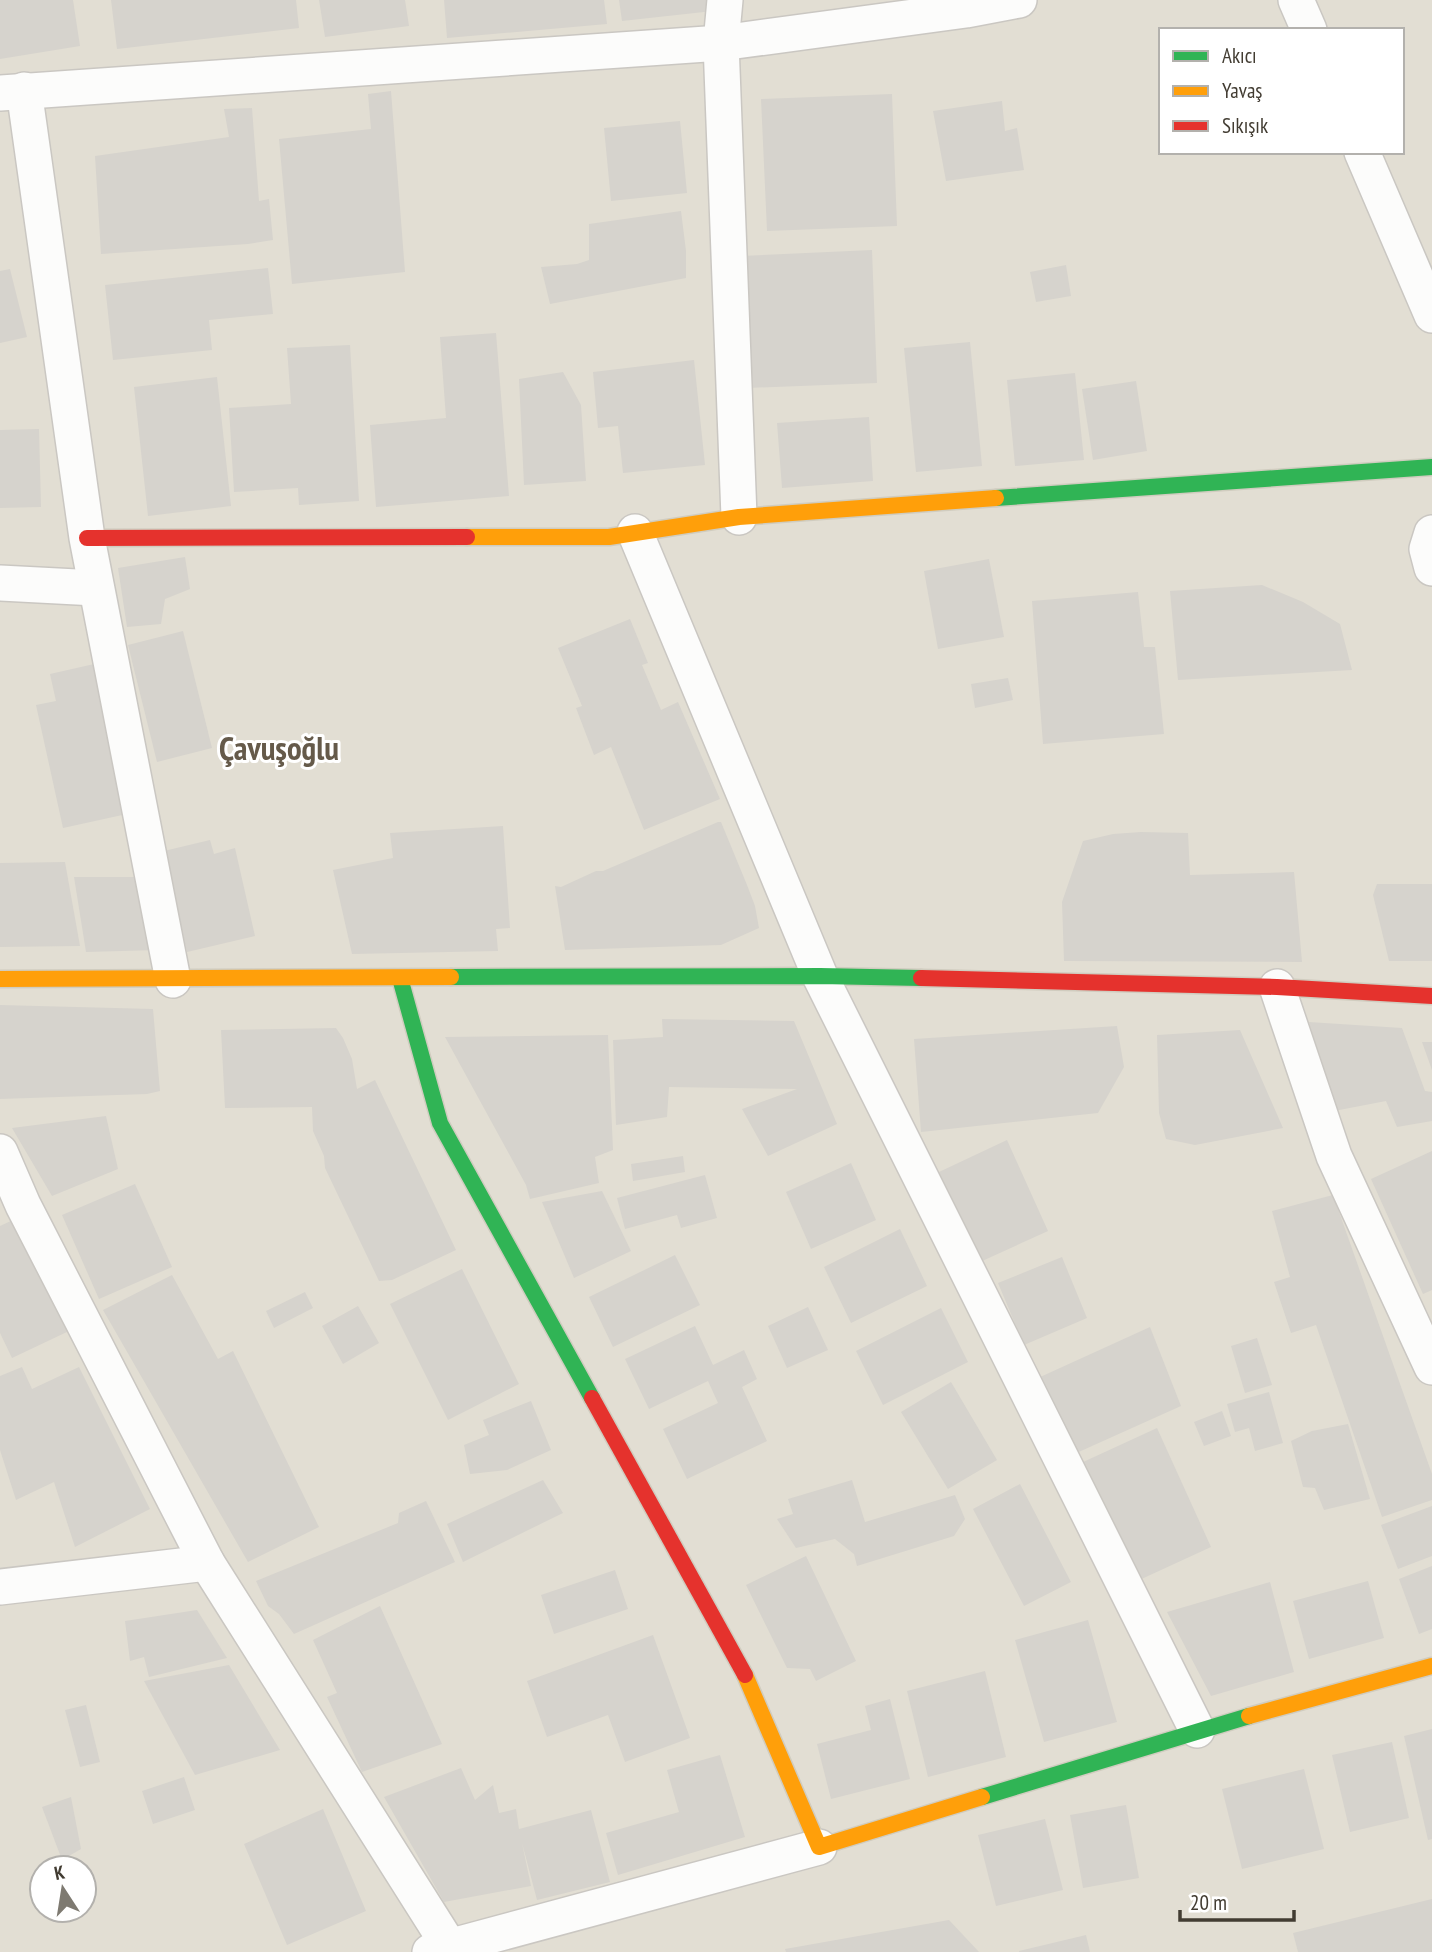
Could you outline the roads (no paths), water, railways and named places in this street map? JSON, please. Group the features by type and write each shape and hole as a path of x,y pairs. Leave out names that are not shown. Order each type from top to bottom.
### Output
{"street":[{"path":"725,0 721,43 739,517"},
{"path":"173,980 96,588 12,92 721,43 966,10 1019,0"},
{"path":"1296,0 1308,28"},
{"path":"1363,154 1432,315"},
{"path":"87,538 609,537 739,517 1432,467"},
{"path":"635,533 820,976 1197,1730"},
{"path":"1432,533 1427,549 1432,568"},
{"path":"0,583 96,588"},
{"path":"0,979 820,976 1277,987 1432,996"},
{"path":"400,978 440,1123 748,1681 819,1847"},
{"path":"1277,987 1334,1156 1432,1367"},
{"path":"0,1152 23,1205 207,1563 444,1950 819,1847 1197,1730 1432,1666"},
{"path":"0,1587 207,1563"}],"district":[{"name":"Çavuşoğlu","path":"279,748"}]}
